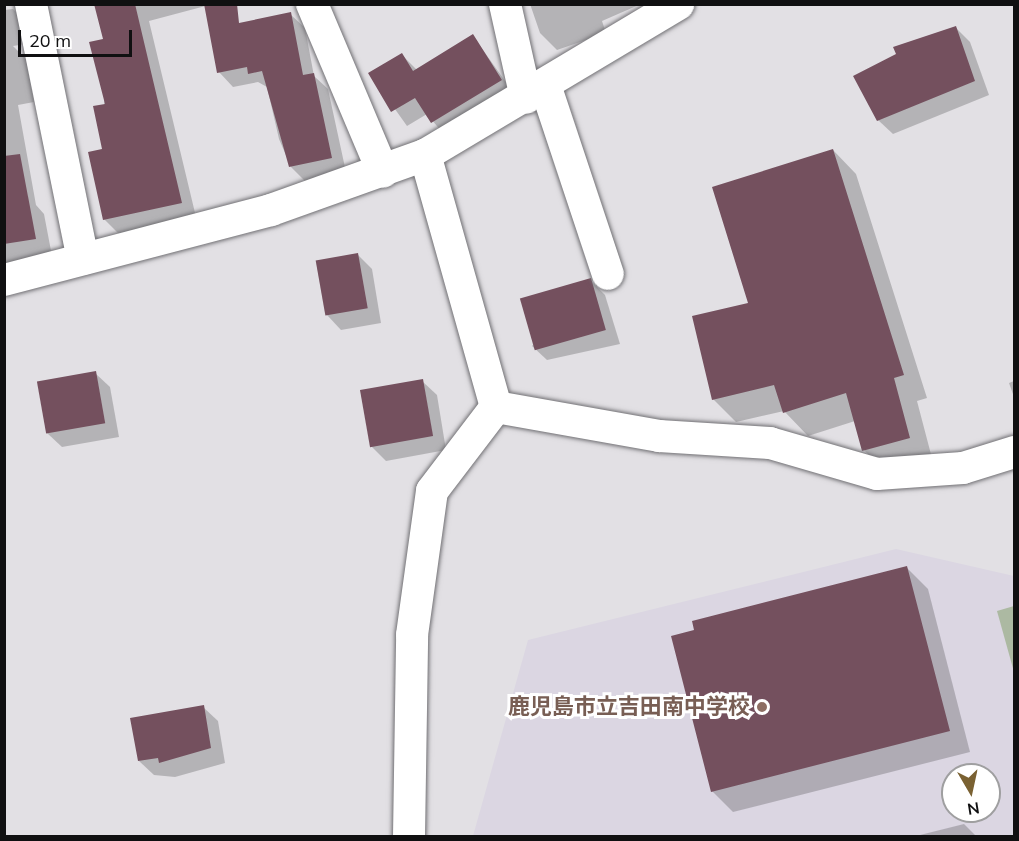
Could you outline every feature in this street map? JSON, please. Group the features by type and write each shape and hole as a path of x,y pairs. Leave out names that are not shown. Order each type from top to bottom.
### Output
{"street":[{"path":"31,4 83,259"},
{"path":"312,4 383,172"},
{"path":"505,4 536,91 608,274"},
{"path":"4,279 271,210 383,172 425,155 536,91 678,4"},
{"path":"425,155 496,407"},
{"path":"496,407 659,436 770,443 877,474 954,469 1014,452"},
{"path":"409,837 412,635 432,490 496,407"}],"shaded area":[{"name":"鹿児島市立吉田南中学校","path":"896,549 1014,576 1014,836 473,836 528,640"}],"green space":[{"path":"1014,606 1014,672 997,611"}],"building":[{"path":"94,4 135,4 182,203 103,220 88,152 102,149 93,106 105,104 89,42 103,39"},
{"path":"204,4 237,4 239,23 291,12 303,75 314,73 332,158 289,167 262,71 248,74 247,67 217,73"},
{"path":"956,26 975,81 877,121 853,76 896,54 893,47"},
{"path":"473,34 502,80 431,123 415,98 391,112 368,73 402,53 413,71"},
{"path":"833,149 904,375 894,378 910,438 862,451 846,393 783,413 774,385 712,400 692,316 748,303 712,187"},
{"path":"20,154 36,239 4,244 4,156"},
{"path":"358,253 368,308 325,316 316,260"},
{"path":"591,278 606,330 535,350 520,298"},
{"path":"96,371 105,423 46,434 37,381"},
{"path":"423,379 433,436 370,447 360,390"},
{"path":"907,566 950,731 711,792 671,636 694,630 692,621"},
{"path":"204,705 211,748 159,763 158,758 138,761 130,718"}],"place":[{"name":"鹿児島市立吉田南中学校","path":"762,707"}]}
